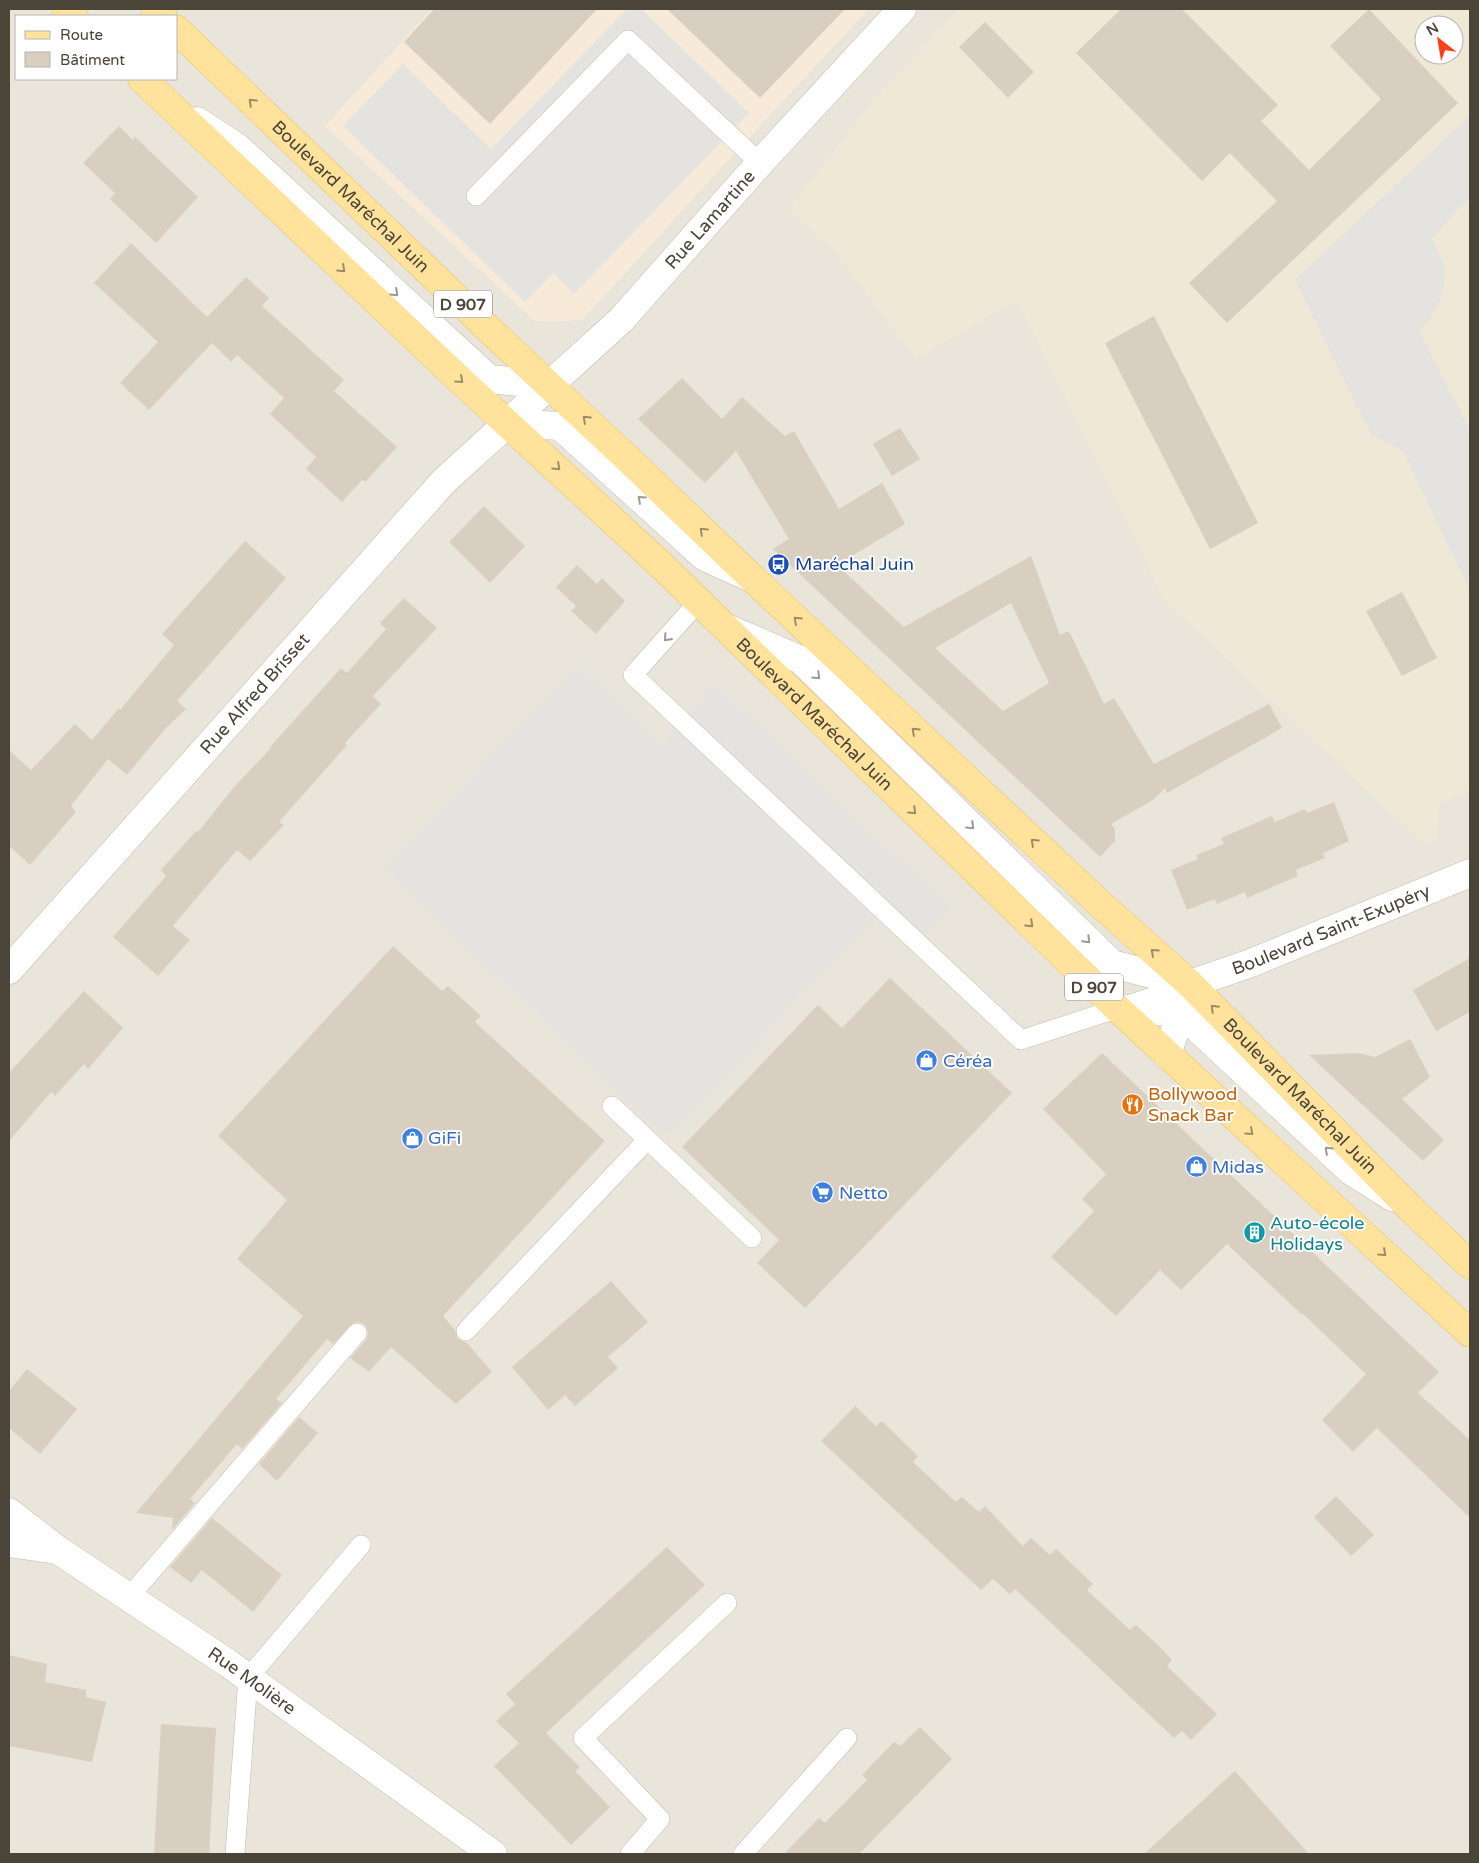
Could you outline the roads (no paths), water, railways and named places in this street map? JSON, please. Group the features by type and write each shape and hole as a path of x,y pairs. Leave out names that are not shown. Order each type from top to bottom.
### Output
{"main road":[{"name":"Boulevard Maréchal Juin","path":"178,31 751,577 1098,902 1190,984 1410,1208 1470,1265"},
{"name":"Boulevard Maréchal Juin","path":"149,86 460,380 508,422 729,630 1117,1008 1470,1333"}],"street":[{"name":"Rue Lamartine","path":"508,422 621,320 760,163 902,9"},
{"name":"Boulevard Maréchal Juin","path":"149,86 238,148 489,379 550,384"},
{"name":"Boulevard Maréchal Juin","path":"508,422 560,426 705,557 751,577"},
{"name":"Rue Alfred Brisset","path":"9,970 444,481 508,422"},
{"path":"729,630 801,660 1112,964 1190,984 1167,1055"},
{"name":"Boulevard Saint-Exupéry","path":"1190,984 1251,963 1470,873"},
{"path":"1117,1008 1181,1013"},
{"name":"Boulevard Maréchal Juin","path":"1181,1013 1351,1171 1410,1208"},
{"name":"Rue Molière","path":"9,1512 58,1550 248,1678 493,1854"},
{"path":"9,1543 58,1550"}],"lane":[{"path":"476,196 628,40 760,163"},
{"path":"699,602 633,675 1021,1040 1190,984"},
{"path":"612,1106 752,1238"},
{"path":"466,1331 647,1140"},
{"path":"129,1597 356,1333"},
{"path":"235,1854 248,1678 361,1545"},
{"path":"630,1854 660,1819 583,1738 727,1603"},
{"path":"742,1854 848,1738"}],"place":[{"name":"Maréchal Juin","path":"779,564"},
{"name":"Céréa","path":"927,1061"},
{"name":"Bollywood Snack Bar","path":"1132,1104"},
{"name":"GiFi","path":"412,1138"},
{"name":"Midas","path":"1196,1167"},
{"name":"Netto","path":"823,1193"},
{"name":"Auto-école Holidays","path":"1254,1233"}]}
